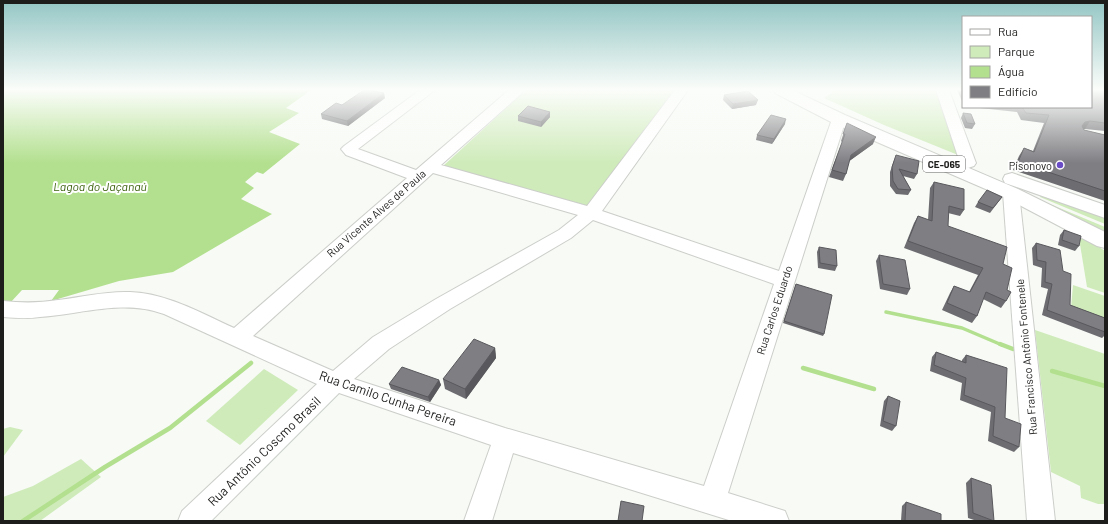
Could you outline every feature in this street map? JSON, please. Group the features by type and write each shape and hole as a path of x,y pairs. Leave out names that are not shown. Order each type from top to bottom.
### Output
{"main road":[{"name":"CE-065","path":"830,114 1011,193 1105,241"},
{"name":"CE-065","path":"853,114 968,163 1105,212"}],"street":[{"path":"395,114 349,149 351,152 591,213 784,280"},
{"name":"Rua Vicente Alves de Paula","path":"236,338 489,114"},
{"name":"Rua Antônio Coscmo Brasil","path":"192,521 335,382 382,343 443,304 565,234 591,213 664,114"},
{"path":"951,114 968,163"},
{"name":"Rua Carlos Eduardo","path":"712,501 784,280 839,119"},
{"name":"Rua Francisco Antônio Fontenele","path":"1011,193 1041,521"},
{"name":"Rua Camilo Cunha Pereira","path":"3,309 33,310 68,307 107,300 147,301 171,309 335,382 505,439 712,501 758,518"},
{"path":"478,521 505,439"}],"green space":[{"path":"499,114 659,114 589,208 442,167"},
{"path":"861,114 944,114 958,155"},
{"path":"1041,195 1105,218 1105,224 1040,197"},
{"path":"1038,199 1105,227 1105,236"},
{"path":"1078,232 1105,251 1105,293 1087,287"},
{"path":"1073,285 1105,296 1105,321 1071,308"},
{"path":"1035,330 1105,354 1105,504 1098,504 1081,498 1080,486 1051,472"},
{"path":"264,369 298,390 240,445 206,421"},
{"path":"10,427 23,430 3,457 3,429"},
{"path":"81,459 101,477 40,521 3,521 3,497 33,486"}],"water":[{"name":"Lagoa do Jaçanaú","path":"3,114 297,114 269,132 300,144 263,174 257,172 245,182 254,188 241,199 272,214 173,272 119,281 51,301 59,290 22,290 10,303 3,300"}],"building":[{"path":"323,114 356,114 347,121"},
{"path":"520,114 548,114 541,122 518,116"},
{"path":"964,114 971,114 975,124 967,123"},
{"name":"Pisonovo","path":"1043,114 1105,114 1105,123 1090,121 1085,122 1082,126 1084,130 1105,135 1105,191 1018,162 1024,148 1034,152 1049,115"},
{"path":"771,115 786,119 774,139 757,135"},
{"path":"847,123 876,137 851,155 846,174 832,170 845,134 843,134"},
{"path":"896,155 919,161 917,174 899,169 911,190 898,189 893,181 892,167"},
{"path":"934,182 964,189 964,210 949,206 948,226 1007,247 1003,264 1012,268 1007,290 1011,292 1006,301 986,292 977,316 947,303 954,286 970,292 983,268 908,241 918,216 932,221"},
{"path":"987,190 1002,197 993,208 978,202"},
{"path":"1064,230 1081,236 1079,246 1062,240"},
{"path":"1036,243 1060,250 1063,271 1071,274 1070,305 1105,318 1105,332 1047,310 1052,284 1045,282 1046,262 1037,260"},
{"path":"819,247 836,250 837,266 820,263"},
{"path":"879,255 905,260 910,289 883,284"},
{"path":"796,284 832,295 824,334 784,321"},
{"path":"474,339 495,348 465,389 443,379"},
{"path":"936,352 966,363 966,355 1007,368 1005,418 1021,424 1019,447 993,436 995,407 964,395 966,378 934,365"},
{"path":"402,367 439,380 428,397 389,384"},
{"path":"888,396 900,401 896,426 883,421"},
{"path":"971,478 991,485 994,521 973,513"},
{"path":"621,501 644,506 642,521 618,521"},
{"path":"906,502 941,514 941,521 905,521"}],"waterway":[{"path":"886,312 962,328 1002,345"},
{"path":"1000,344 1013,349"},
{"path":"23,521 105,467 170,428 251,363"},
{"path":"803,368 874,389"},
{"path":"1052,371 1105,386"}],"place":[{"name":"Pisonovo","path":"1060,165"}]}
